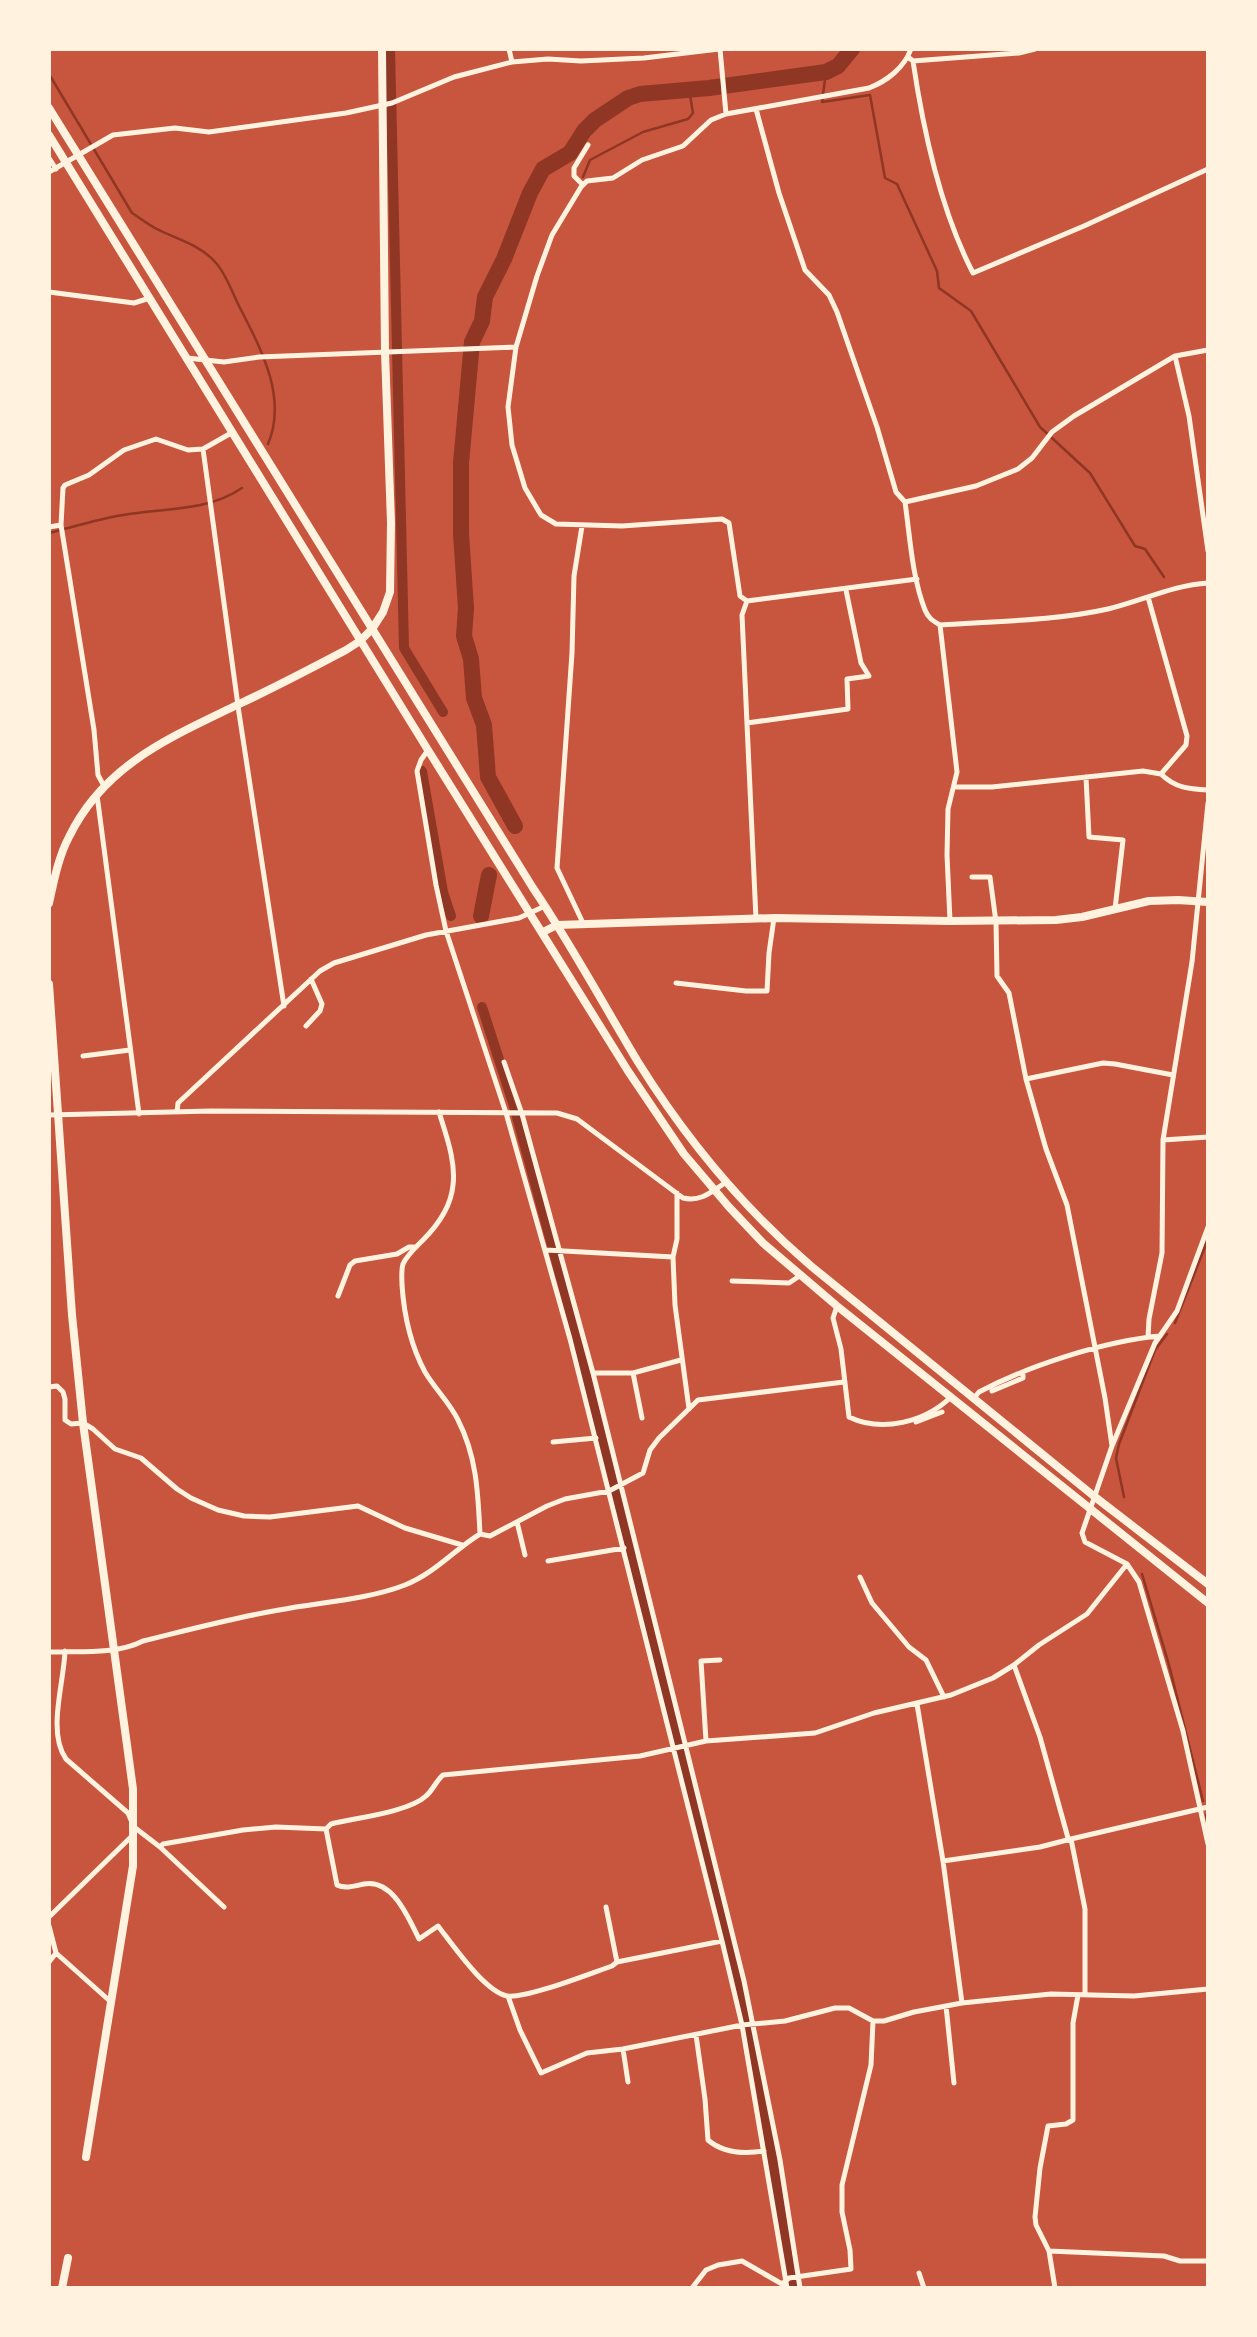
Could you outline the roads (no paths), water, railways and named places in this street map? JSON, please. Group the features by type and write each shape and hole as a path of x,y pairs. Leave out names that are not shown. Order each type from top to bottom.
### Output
{"main road":[{"path":"49,903 68,837 104,786 135,758 360,641 383,612 390,592 391,523 387,104 382,49"},
{"path":"49,107 558,925 644,1072 724,1183 774,1234 1095,1497 1208,1584"},
{"path":"49,135 653,1111 713,1191 763,1242 837,1306 1208,1603"},
{"path":"543,932 558,925 583,923 774,918 996,922 1056,920 1149,901 1203,902"},
{"path":"49,984 53,1115 72,1315 83,1423 131,1762 134,1830 133,1866 86,2157"},
{"path":"62,2288 68,2258"}],"street":[{"path":"509,49 512,62"},
{"path":"49,158 52,170 113,135 134,131 175,128 209,132 327,116 387,104 454,77 512,62 548,59 581,61 644,58 720,49 726,114"},
{"path":"911,49 926,134 949,217 963,255 973,273 1208,169"},
{"path":"917,579 747,601 740,596 729,523 722,519 622,526 556,524 541,515 525,488 512,444 508,407 516,347 552,235 587,181 613,178 642,160 683,146 711,120 726,114 869,88 885,82 911,59 1019,53 1035,49"},
{"path":"756,109 779,193 805,270 829,295 837,313 877,427 896,492 905,502 917,579 925,612 931,620 940,625 1064,615 1107,609 1182,586 1208,583"},
{"path":"583,185 574,176 574,168 588,145"},
{"path":"49,292 134,303 150,298"},
{"path":"187,358 224,362 259,357 516,347"},
{"path":"905,502 994,480 1018,469 1032,458 1049,434 1074,416 1175,356 1208,351"},
{"path":"1175,356 1189,416 1208,551"},
{"path":"104,786 98,775 94,730 61,526 65,485 89,475 124,450 156,439 188,450 203,449 233,432"},
{"path":"203,449 238,705 284,1006"},
{"path":"49,527 61,526"},
{"path":"582,526 574,576 572,653 557,868 583,923"},
{"path":"747,723 848,709 847,678 869,676 861,663 846,590"},
{"path":"1148,597 1187,736 1186,745 1161,774"},
{"path":"747,601 742,615 756,919"},
{"path":"940,625 957,772 948,809 950,921"},
{"path":"428,750 417,771 446,931 508,1114 596,1438 615,1488 780,2160 788,2282"},
{"path":"954,787 992,787 1143,771 1161,774 1169,782 1183,789 1208,790"},
{"path":"1086,777 1089,837 1123,840 1115,909"},
{"path":"97,795 139,1114"},
{"path":"1148,1337 1149,1318 1162,1253 1163,1140 1203,902 1208,803"},
{"path":"972,877 990,877 996,922 998,976 1009,993 1026,1079 1041,1136 1067,1205 1096,1348 1112,1446"},
{"path":"177,1112 178,1103 311,979 334,962 401,941 519,918 545,906"},
{"path":"676,982 767,991 774,918"},
{"path":"306,1026 320,1011 322,1004 311,979"},
{"path":"83,1056 130,1050"},
{"path":"504,1062 593,1373 624,1548 679,1746 722,1941 748,2025 764,2151 788,2282"},
{"path":"1026,1079 1103,1063 1173,1075"},
{"path":"53,1115 177,1112 557,1113 577,1119 677,1193 692,1200 703,1197 724,1183"},
{"path":"439,1112 452,1160 454,1184 443,1216 402,1267 402,1287 412,1345 426,1373 458,1420 471,1452 477,1472 480,1499 480,1534"},
{"path":"1163,1140 1208,1137"},
{"path":"677,1193 677,1239 676,1254 673,1257 675,1305 689,1409"},
{"path":"1208,1227 1177,1311 1160,1336 1112,1446 1082,1533 1085,1542 1126,1564 1139,1582 1183,1731 1208,1844"},
{"path":"338,1296 350,1265 355,1261 397,1254 409,1247 416,1247"},
{"path":"546,1251 673,1257"},
{"path":"732,1281 789,1283 801,1275"},
{"path":"837,1306 833,1318 841,1349 849,1417 860,1422 897,1425 944,1404 951,1397"},
{"path":"974,1398 979,1392 1023,1372 1096,1348 1160,1336"},
{"path":"593,1373 633,1373 681,1360"},
{"path":"992,1391 1023,1378 1023,1372"},
{"path":"633,1373 642,1418"},
{"path":"49,1651 115,1648 276,1610 405,1585 435,1570 462,1545 480,1534 490,1536 565,1499 615,1488 642,1473 650,1450 659,1438 698,1400 844,1382"},
{"path":"49,1387 57,1386 63,1392 65,1420 71,1424 83,1423 93,1429 104,1442 141,1458 191,1497 218,1510 244,1516 270,1517 358,1506 405,1528 462,1545"},
{"path":"912,1420 915,1422 942,1412"},
{"path":"553,1442 596,1438"},
{"path":"517,1522 525,1555"},
{"path":"548,1561 624,1548"},
{"path":"160,1847 163,1844 243,1830 276,1827 326,1829 331,1824 412,1805 428,1796 443,1775 640,1756 706,1741 815,1733 874,1713 944,1697 993,1678 1039,1644 1087,1614 1126,1564"},
{"path":"860,1577 872,1603 909,1647 926,1660 944,1697"},
{"path":"65,1651 57,1726 58,1747 66,1759 128,1813 134,1830 160,1847 224,1907"},
{"path":"706,1741 701,1661 720,1661"},
{"path":"1014,1665 1040,1737 1070,1839 1085,1909 1081,1995 1073,2023 1073,2120 1066,2124 1048,2126 1040,2168 1036,2225 1049,2251 1055,2288"},
{"path":"917,1703 943,1861 962,2003"},
{"path":"943,1861 1040,1847 1208,1807"},
{"path":"326,1829 337,1885 342,1888 374,1882 384,1885 407,1915 419,1939 438,1927 493,1990 508,1996 533,1991 612,1966 617,1962 722,1941"},
{"path":"49,1917 134,1830"},
{"path":"606,1907 617,1962"},
{"path":"49,1926 56,1953 111,2002"},
{"path":"49,1962 56,1953"},
{"path":"508,1996 520,2030 541,2074 587,2053 785,2021 835,2008 849,2008 873,2021 884,2021 962,2003 1051,1994 1134,1996 1208,1989"},
{"path":"946,2006 954,2083"},
{"path":"788,2282 851,2269 842,2212 842,2185 872,2065 873,2021"},
{"path":"696,2035 708,2140 715,2146 735,2151 764,2151"},
{"path":"623,2049 628,2082"},
{"path":"1049,2251 1164,2256 1180,2261 1208,2262"},
{"path":"692,2288 706,2270 718,2265 742,2262 800,2288"},
{"path":"919,2273 924,2288"}],"waterway":[{"path":"390,49 404,648 443,712"},
{"path":"515,826 488,777 484,725 474,698 471,659 464,636 466,608 461,534 461,463 472,342 482,321 485,297 504,259 530,193 543,169 570,153 584,131 595,120 628,98 640,94 709,88 826,72 838,66 852,49"},
{"path":"826,72 822,102 870,95 885,178 897,184 937,271 939,288 971,311 1040,427 1090,473 1135,546 1145,549 1164,577"},
{"path":"49,74 132,213 203,251 223,272 269,373 275,408 268,444"},
{"path":"583,177 590,160 643,132 688,119 693,113 689,89"},
{"path":"49,533 114,517 200,505 228,496 242,488"},
{"path":"422,771 443,892 451,916"},
{"path":"481,916 489,875"},
{"path":"482,1007 514,1106 564,1289 741,1989 760,2083 793,2288"},
{"path":"1175,1323 1208,1239"},
{"path":"1124,1497 1116,1458 1119,1444 1155,1350 1167,1334"},
{"path":"1142,1574 1169,1665 1203,1801"},
{"path":"1206,1815 1208,1824"}]}
